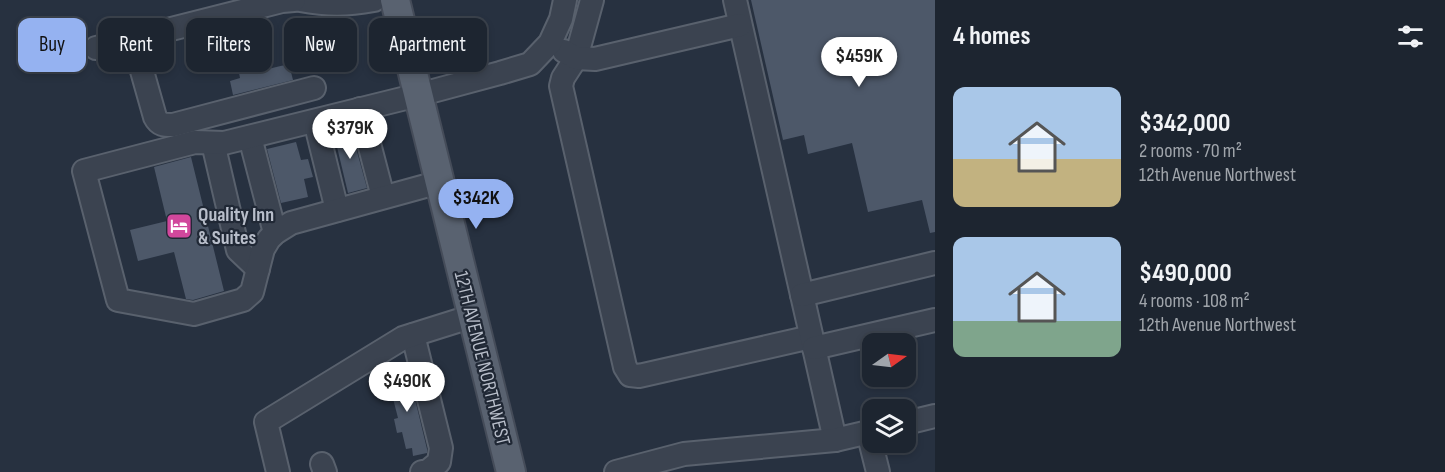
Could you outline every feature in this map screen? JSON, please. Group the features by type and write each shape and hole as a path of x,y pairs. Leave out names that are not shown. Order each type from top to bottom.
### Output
{"main road":[{"name":"12TH AVENUE NORTHWEST","path":"395,0 511,472"}],"street":[{"path":"96,48 282,1 294,0"},
{"path":"300,0 319,4 346,4 374,0"},
{"path":"440,182 291,223 275,232 263,249 252,292 243,300 194,314 117,300 84,171 195,142 224,143 250,137 500,74 530,64 550,43 561,18 565,0"},
{"path":"592,0 576,58 563,78 561,86 625,367 630,375 639,376 935,320"},
{"path":"735,0 835,440"},
{"path":"550,43 576,58 596,59 740,25"},
{"path":"142,72 154,117 158,123 164,125 172,125 314,88"},
{"path":"360,109 383,197"},
{"path":"315,120 337,210"},
{"path":"250,137 275,232"},
{"path":"213,143 238,250 258,269"},
{"path":"802,295 935,263"},
{"path":"278,472 266,422 403,338 473,316"},
{"path":"412,335 441,448 439,462 428,471 422,472"},
{"path":"916,421 935,416"},
{"path":"616,472 684,454 835,440 862,433"},
{"path":"874,453 878,472"}],"building":[{"path":"751,0 935,0 935,232 930,233 922,200 868,212 852,143 808,154 804,135 783,140"},
{"path":"284,65 284,72 291,72 293,80 233,95 230,81 240,78 239,73 272,72 272,68"},
{"path":"350,126 367,188 348,193 333,130"},
{"path":"296,142 301,160 308,159 313,177 304,179 308,197 281,203 267,149"},
{"name":"Quality Inn & Suites","path":"191,157 224,291 193,300 186,299 174,252 138,261 130,230 167,221 154,167"},
{"path":"408,370 427,449 427,453 413,456 412,448 406,449 402,432 397,433 394,419 398,418 387,375"}],"place":[{"name":"Quality Inn & Suites","path":"179,226"}]}
